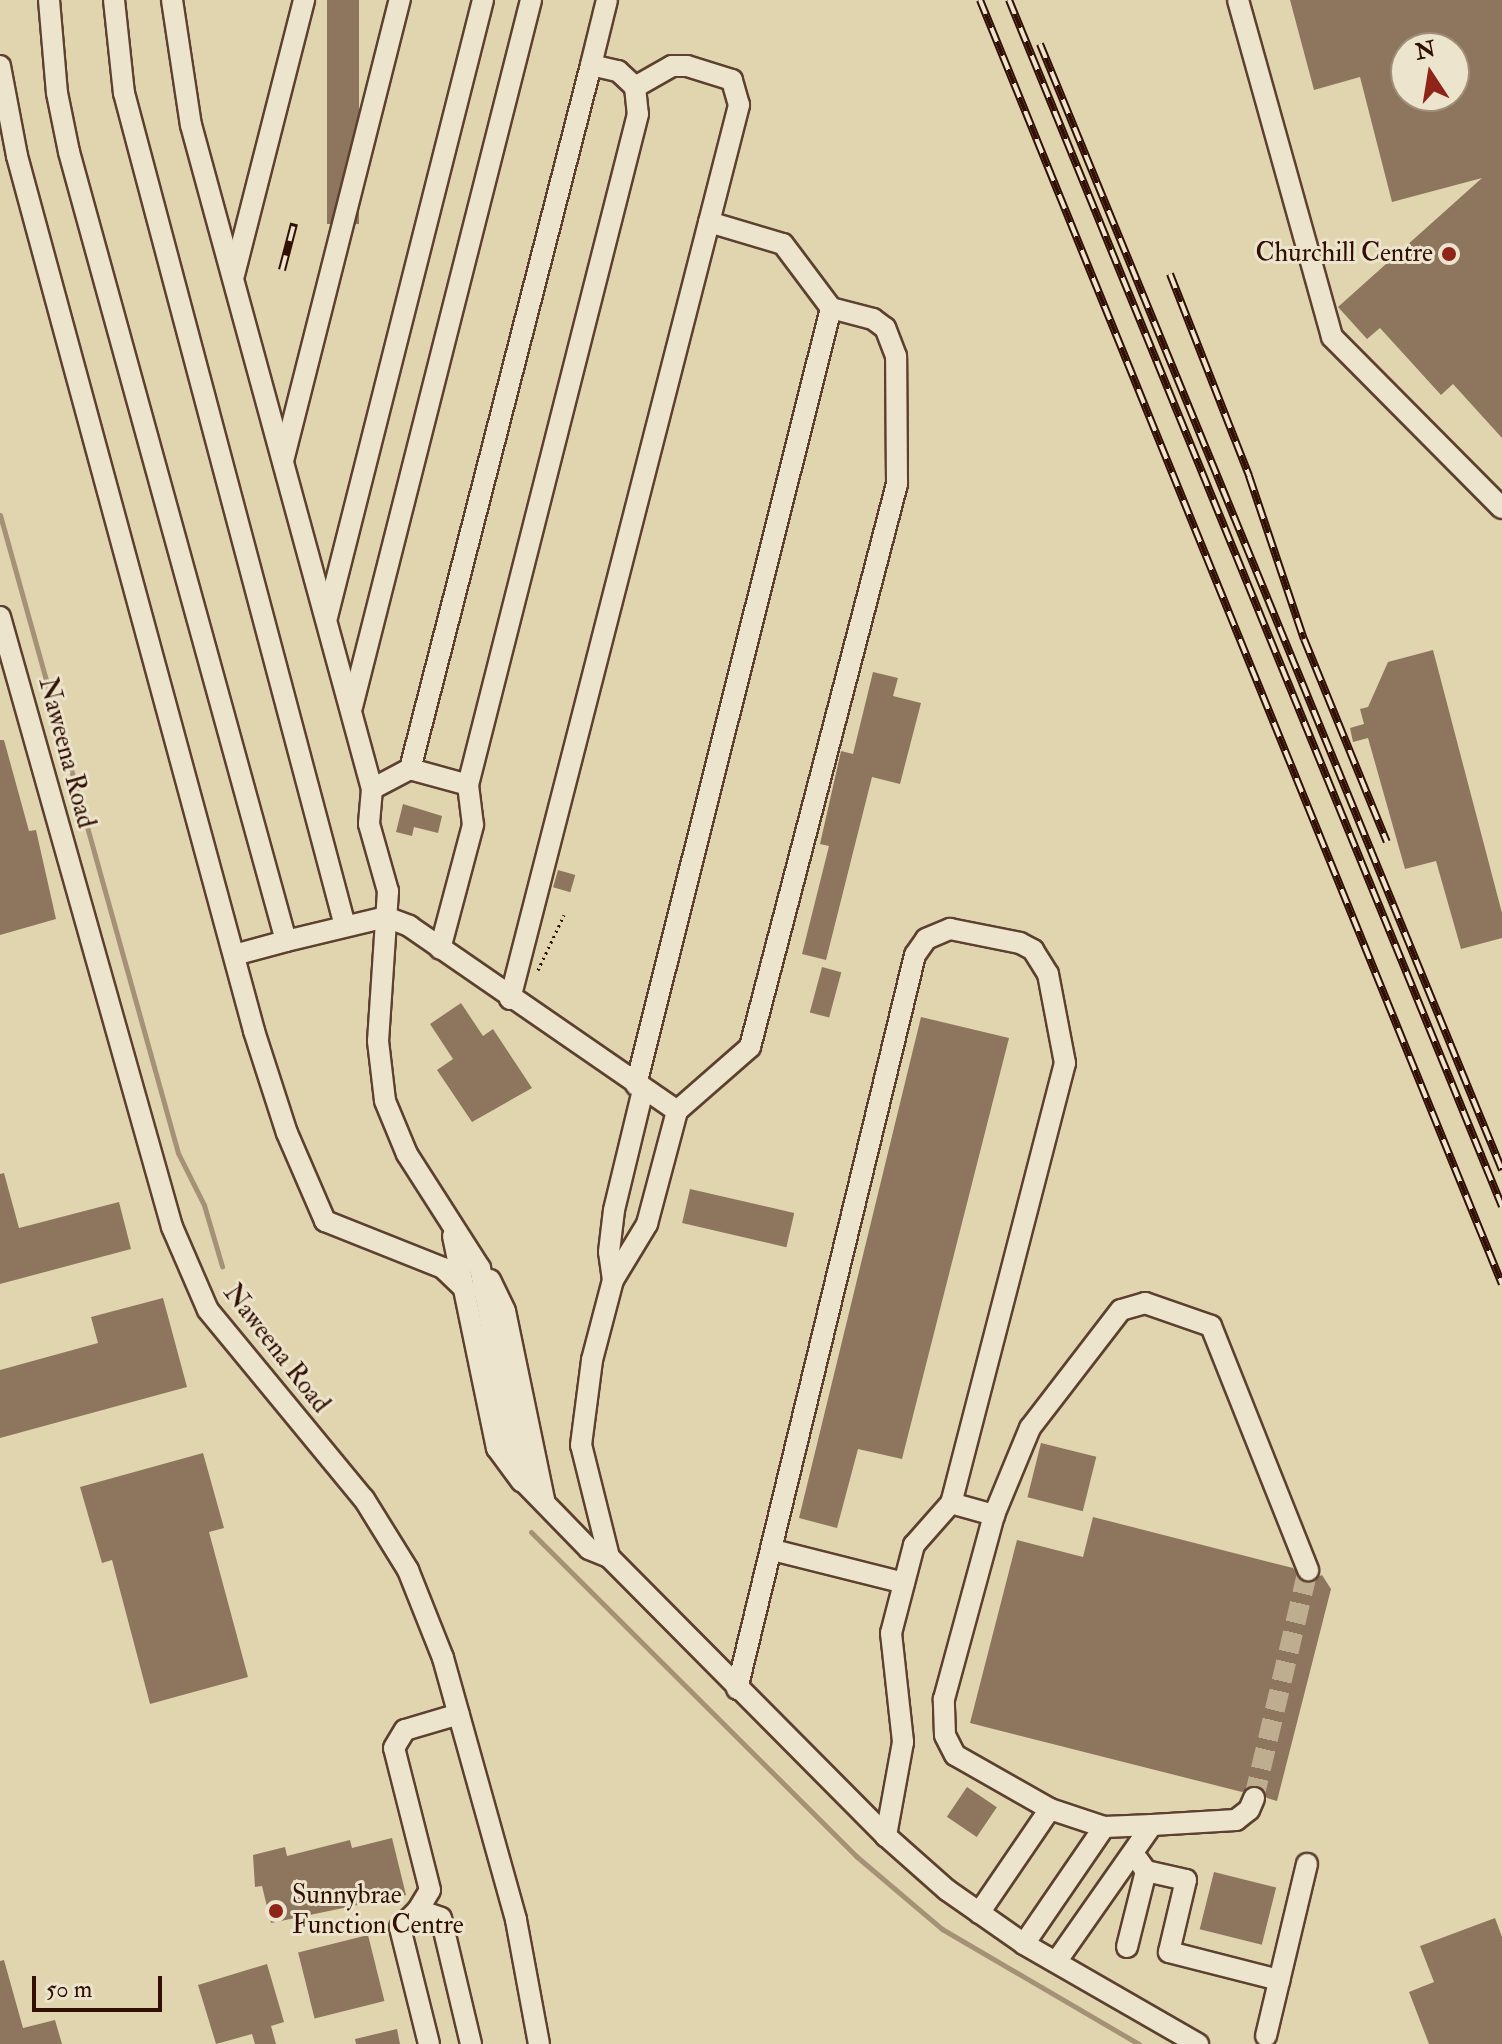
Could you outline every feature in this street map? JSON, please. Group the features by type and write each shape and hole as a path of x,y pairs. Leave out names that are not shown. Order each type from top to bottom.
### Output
{"street":[{"path":"49,0 57,93 69,152 286,941"},
{"path":"114,0 124,93 345,926"},
{"path":"172,0 180,83 372,789 369,824 388,891 379,1074 407,1154 500,1298 540,1492 551,1511"},
{"path":"233,279 304,0"},
{"path":"283,462 400,0"},
{"path":"326,621 483,0"},
{"path":"351,711 531,0"},
{"path":"410,769 607,0"},
{"path":"1238,0 1332,337 1502,508"},
{"path":"440,949 473,825 468,785 638,114 635,87 618,71 591,65"},
{"path":"510,999 739,105 737,85 725,75 681,65 635,87"},
{"path":"0,66 17,156 272,1090 325,1221 443,1268 467,1291"},
{"path":"609,1557 606,1527 586,1470 581,1423 613,1280 647,1224 677,1111 750,1047 897,484 892,341 873,319 831,308 783,244 709,222"},
{"path":"613,1280 609,1252 614,1210 640,1088 831,308"},
{"name":"Naweena Road","path":"0,617 155,1175 189,1271 237,1350 364,1499 400,1558 443,1658 516,1920 539,2044"},
{"path":"372,789 410,769 468,785"},
{"path":"234,955 386,917 440,949 677,1111"},
{"path":"737,1689 773,1550 783,1486 915,955 938,932 961,928 1033,950 1048,974 1065,1051 951,1503 914,1545 891,1633 886,1678 896,1779"},
{"path":"442,1206 528,1488"},
{"path":"474,1257 486,1344 491,1417 502,1462 589,1549 609,1557 886,1836 979,1913 1024,1944 1198,2044"},
{"path":"1254,1798 1249,1810 1236,1820 1104,1827 1050,1809 964,1763 945,1735 944,1699 994,1515 1030,1428 1116,1315 1145,1303 1195,1317 1217,1334 1308,1570"},
{"path":"951,1503 994,1515"},
{"path":"773,1550 904,1583"},
{"path":"886,1836 903,1742 891,1633"},
{"path":"429,2044 400,1928 418,1910 430,1890 394,1748 405,1730 459,1714"},
{"path":"979,1913 1050,1809"},
{"path":"1056,1962 1152,1825"},
{"path":"1024,1944 1104,1827"},
{"path":"1133,1854 1146,1871 1186,1880 1169,1952 1279,1980"},
{"path":"1266,2036 1307,1864"},
{"path":"1127,1947 1146,1871"},
{"path":"418,1910 441,1918 471,2044"}],"building":[{"path":"327,0 359,0 359,224 327,224"},
{"name":"Churchill Centre","path":"1290,0 1502,0 1502,438 1453,384 1441,395 1380,328 1367,339 1338,307 1482,178 1392,202 1360,77 1314,90"},
{"path":"1433,650 1502,913 1502,938 1461,949 1436,861 1405,869 1368,738 1353,742 1350,728 1364,724 1360,709 1368,707 1388,662"},
{"path":"873,672 898,678 893,696 921,703 900,784 872,777 826,960 802,954 829,846 820,844 841,751 853,754"},
{"path":"0,740 4,740 29,831 36,830 56,919 0,935"},
{"path":"403,804 442,816 438,833 414,827 412,836 396,832"},
{"path":"558,870 575,875 570,892 553,887"},
{"path":"822,967 841,972 829,1018 810,1012"},
{"path":"461,1003 483,1036 493,1029 532,1088 472,1122 437,1070 453,1059 430,1024"},
{"path":"921,1017 1009,1038 902,1459 858,1449 837,1528 799,1518"},
{"path":"4,1173 19,1228 119,1202 131,1249 0,1284 0,1174"},
{"path":"690,1189 794,1213 786,1247 682,1223"},
{"path":"163,1298 187,1387 0,1438 0,1370 98,1343 91,1317"},
{"path":"1041,1443 1096,1457 1083,1511 1027,1497"},
{"path":"203,1453 224,1528 209,1532 248,1677 150,1704 112,1560 102,1563 80,1487"},
{"path":"1093,1517 1293,1568 1305,1583 1322,1575 1331,1589 1277,1801 1267,1798 1258,1786 1242,1792 970,1723 1017,1540 1083,1557"},
{"path":"967,1787 997,1807 977,1837 947,1817"},
{"path":"392,1838 406,1895 271,1923 262,1886 255,1887 253,1855 285,1847 287,1856 350,1840 352,1848"},
{"path":"1214,1872 1276,1887 1262,1945 1200,1929"},
{"path":"1495,1918 1502,1937 1502,2044 1429,2044 1409,1992 1434,1982 1420,1946"},
{"path":"368,1935 384,2001 315,2018 298,1952"},
{"path":"4,1960 23,2028 55,2020 62,2044 0,2044 0,1961"},
{"path":"267,1964 284,2022 271,2026 276,2044 255,2044 252,2034 216,2044 198,1985"},
{"path":"397,2029 400,2044 356,2044 355,2039"}],"waterway":[{"path":"0,515 178,1153 204,1205 222,1266"},
{"path":"531,1532 856,1856 942,1929 1139,2044"}],"tunnel":[{"path":"1254,1798 1308,1570"}],"railway":[{"path":"980,0 1502,1284"},
{"path":"1009,0 1502,1206"},
{"path":"1040,44 1502,1170"},
{"path":"282,270 294,224"},
{"path":"1170,274 1249,476 1304,639 1387,842"}],"place":[{"name":"Churchill Centre","path":"1449,254"},
{"name":"Sunnybrae Function Centre","path":"276,1911"}]}
